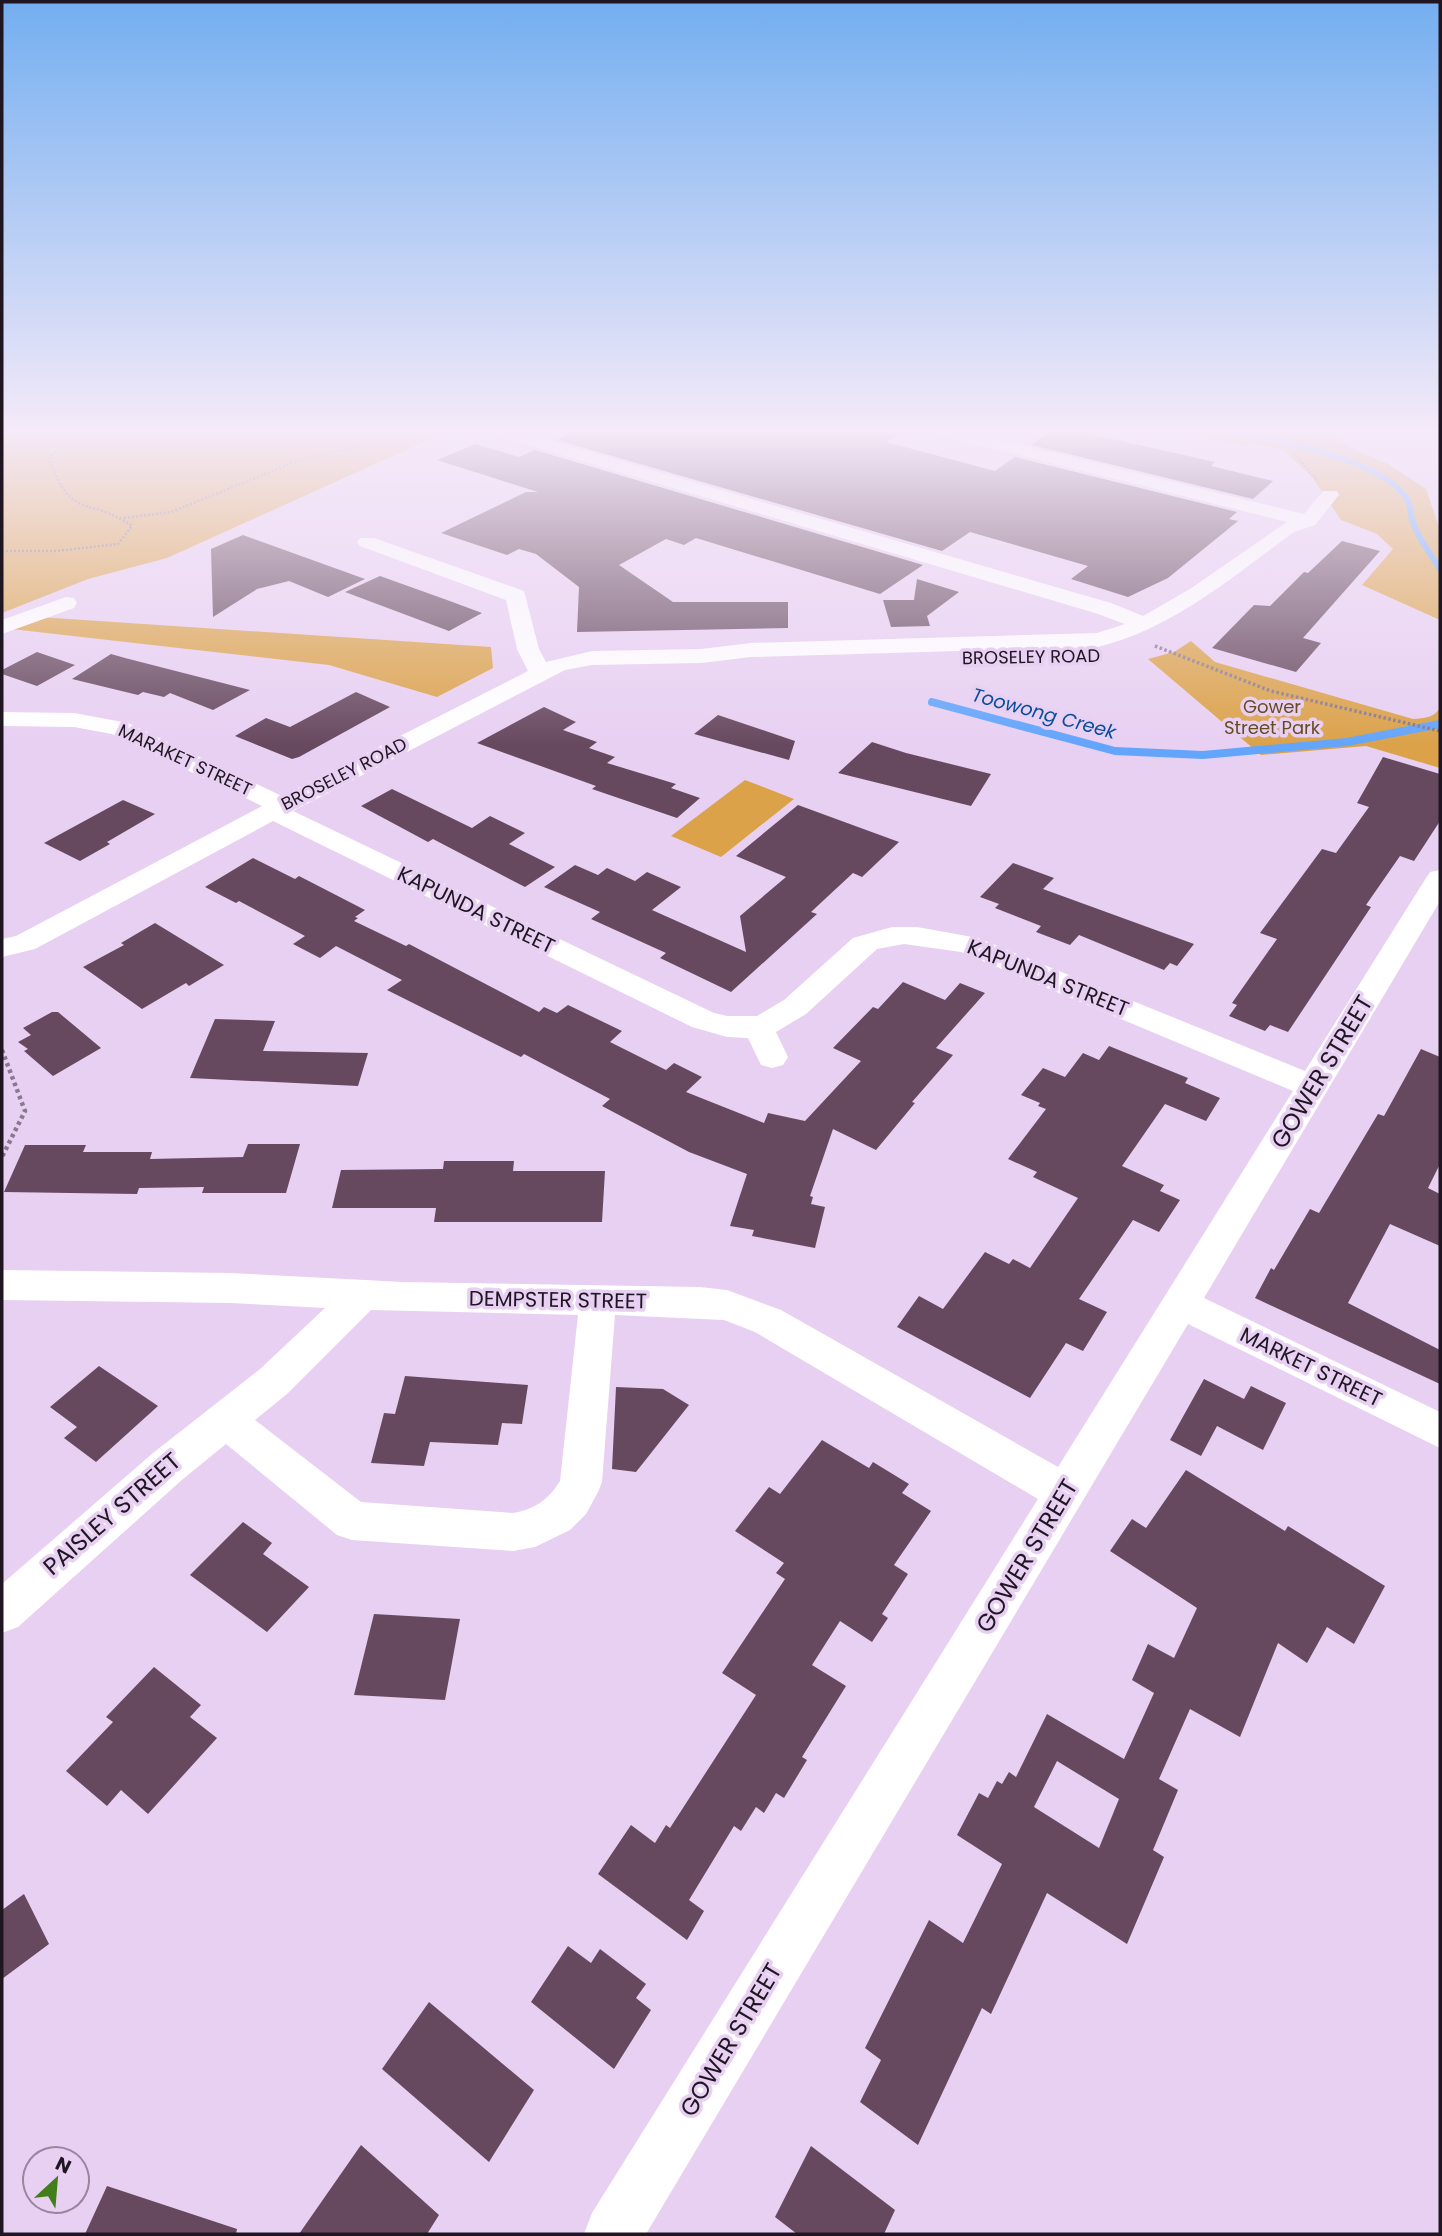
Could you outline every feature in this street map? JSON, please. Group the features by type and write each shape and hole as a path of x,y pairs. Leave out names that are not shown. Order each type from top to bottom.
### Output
{"street":[{"path":"860,536 1090,604 1144,624"},
{"name":"BROSELEY ROAD","path":"2,948 25,943 277,808 540,672 583,659 701,656 751,650 1091,642 1144,624 1168,612 1275,536"},
{"name":"BROSELEY ROAD","path":"1185,626 1305,536"},
{"path":"367,542 516,596 520,603 527,645 540,672"},
{"path":"2,627 66,603"},
{"name":"BROSELEY ROAD","path":"701,656 751,661 1082,657 1129,652 1154,645"},
{"name":"MARAKET STREET","path":"2,719 74,720 119,728 277,808"},
{"name":"KAPUNDA STREET","path":"277,808 703,1020 733,1029 759,1028 787,1013 865,943 911,933 968,944 1313,1087"},
{"name":"GOWER STREET","path":"613,2234 1440,878"},
{"path":"759,1028 772,1057"},
{"name":"DEMPSTER STREET","path":"2,1285 230,1288 362,1296 700,1302 744,1310 768,1321 1066,1493"},
{"name":"PAISLEY STREET","path":"2,1612 167,1466 273,1382 362,1296"},
{"path":"226,1420 352,1521 513,1532 530,1530 562,1511 575,1497 582,1482 598,1300"},
{"name":"MARKET STREET","path":"1182,1304 1440,1431"}],"path":[{"path":"2,551 55,551 118,544 124,536"},
{"path":"1154,645 1271,691 1315,703 1408,720 1440,730"},
{"path":"2,1050 25,1111 2,1157"}],"green space":[{"path":"2,536 215,536 167,558 88,579 2,613"},
{"path":"1380,536 1440,536 1440,620 1362,585 1393,549"},
{"path":"39,617 491,647 493,668 437,697 329,665 11,629"},
{"name":"Gower Street Park","path":"1191,641 1215,662 1413,719 1432,715 1440,707 1440,768 1366,746 1261,755 1148,659 1174,652"},
{"path":"745,780 794,799 721,857 671,836"}],"building":[{"path":"240,536 247,536 365,579 328,597 289,581 257,589 213,617 211,549"},
{"path":"451,536 826,536 923,565 880,594 696,538 684,545 666,539 619,565 673,602 788,602 788,628 577,632 579,587 536,554 519,549 507,555"},
{"path":"891,536 964,536 942,551"},
{"path":"985,536 1219,536 1168,578 1128,597 1071,579 1088,566"},
{"path":"1342,541 1380,551 1303,638 1321,643 1296,672 1212,648 1254,605 1270,606 1304,572 1308,573"},
{"path":"380,576 482,613 449,631 345,592"},
{"path":"917,579 959,592 927,616 930,626 891,627 883,600 914,600"},
{"path":"37,652 75,665 37,686 2,674 2,670"},
{"path":"111,654 250,690 213,710 170,693 164,697 143,692 138,695 72,679"},
{"path":"356,692 390,707 299,757 292,759 235,736 266,718 290,727"},
{"path":"544,707 576,722 563,730 597,742 589,748 615,757 607,763 676,784 671,788 700,798 677,818 592,789 596,786 477,743"},
{"path":"718,715 795,741 789,760 694,734"},
{"path":"872,742 991,774 971,806 838,773"},
{"path":"1383,757 1440,774 1440,821 1414,861 1400,856 1366,905 1371,907 1288,1032 1270,1025 1265,1031 1229,1016 1237,1005 1232,1003 1277,939 1260,933 1322,849 1336,853 1369,807 1357,803"},
{"path":"392,789 472,828 490,816 525,833 509,844 555,867 525,887 433,839 428,842 361,806"},
{"path":"123,800 155,814 80,861 44,843"},
{"path":"798,805 899,842 862,877 853,873 811,912 817,914 731,992 660,958 666,953 591,919 600,912 544,887 575,865 598,875 607,868 635,881 647,872 681,887 652,910 746,952 740,916 786,877 736,856"},
{"path":"253,858 295,879 299,876 365,910 355,917 358,918 354,921 406,946 409,944 539,1012 544,1007 557,1013 568,1005 622,1031 610,1042 666,1070 674,1063 702,1077 686,1092 764,1123 768,1113 805,1121 861,1061 833,1048 873,1007 878,1009 903,982 945,1000 960,983 985,993 936,1048 953,1055 912,1102 915,1103 876,1150 833,1129 810,1196 813,1197 811,1204 825,1207 815,1248 752,1236 754,1230 730,1226 747,1174 689,1152 602,1106 610,1099 524,1054 521,1057 387,990 402,980 336,946 320,958 293,944 305,936 239,901 236,903 205,887"},
{"path":"1013,863 1054,878 1043,889 1194,944 1177,966 1170,963 1164,970 1079,935 1070,945 1036,932 1041,926 995,908 999,904 980,897"},
{"path":"155,923 224,965 189,986 186,983 142,1009 83,967 124,945 121,943"},
{"path":"52,1012 58,1012 101,1048 53,1076 24,1051 28,1049 18,1042 31,1035 23,1028"},
{"path":"215,1019 275,1021 263,1051 368,1053 358,1086 190,1078"},
{"path":"1109,1046 1188,1078 1185,1083 1220,1098 1206,1121 1165,1104 1122,1166 1164,1185 1160,1191 1180,1200 1159,1232 1133,1220 1079,1299 1107,1312 1083,1351 1066,1343 1030,1398 897,1327 919,1296 943,1309 985,1252 1009,1264 1013,1259 1030,1268 1078,1198 1033,1177 1037,1172 1008,1159 1046,1109 1038,1106 1040,1103 1021,1095 1043,1068 1065,1077 1083,1053 1099,1060"},
{"path":"1421,1049 1440,1057 1440,1164 1428,1188 1440,1194 1440,1246 1390,1224 1348,1303 1440,1350 1440,1384 1255,1298 1271,1268 1274,1270 1310,1209 1319,1213 1378,1114 1384,1116"},
{"path":"248,1144 300,1144 286,1193 202,1193 204,1187 139,1188 137,1194 4,1192 25,1145 86,1145 83,1152 152,1152 150,1159 243,1157"},
{"path":"444,1161 514,1161 513,1171 605,1171 602,1222 434,1222 436,1208 332,1208 341,1170 443,1169"},
{"path":"99,1366 158,1406 96,1462 64,1438 77,1427 50,1407"},
{"path":"405,1376 528,1385 522,1424 502,1423 498,1445 430,1442 424,1466 371,1463 384,1413 395,1414"},
{"path":"1204,1379 1244,1399 1251,1386 1286,1403 1263,1450 1217,1426 1201,1456 1170,1440"},
{"path":"616,1387 663,1389 689,1405 636,1472 612,1469"},
{"path":"822,1440 869,1468 873,1462 909,1484 902,1493 931,1511 894,1565 908,1574 882,1614 888,1618 872,1642 840,1621 812,1665 846,1686 802,1757 807,1760 784,1798 776,1793 764,1813 756,1807 741,1831 734,1826 689,1900 704,1911 687,1940 598,1874 631,1825 655,1843 666,1825 670,1828 756,1695 722,1673 785,1579 776,1573 784,1563 735,1531 769,1487 780,1494"},
{"path":"1186,1470 1285,1531 1288,1526 1385,1586 1354,1644 1327,1627 1307,1663 1278,1643 1240,1737 1190,1709 1159,1779 1178,1790 1153,1850 1164,1857 1127,1944 1047,1893 991,2014 982,2008 918,2145 860,2102 881,2060 865,2048 929,1920 963,1943 1002,1864 957,1835 979,1793 988,1798 997,1781 1002,1784 1009,1772 1016,1777 1047,1714 1124,1759 1154,1693 1132,1680 1148,1644 1174,1658 1197,1608 1110,1551 1132,1519 1146,1528","holes":["1057,1761 1119,1799 1099,1848 1034,1807"]},
{"path":"243,1522 272,1543 263,1554 309,1587 267,1632 190,1575"},
{"path":"374,1614 460,1619 445,1700 354,1695"},
{"path":"154,1667 201,1705 190,1717 217,1738 148,1814 121,1790 107,1806 66,1771 113,1722 106,1717"},
{"path":"24,1894 49,1944 2,1979 2,1910"},
{"path":"568,1946 591,1963 600,1949 646,1984 636,1998 651,2010 614,2069 531,2002"},
{"path":"429,2002 534,2090 489,2162 382,2069"},
{"path":"361,2145 439,2215 427,2234 299,2234"},
{"path":"811,2146 895,2210 884,2234 797,2234 775,2217"},
{"path":"107,2186 237,2229 236,2234 85,2234"}],"waterway":[{"path":"1419,536 1440,569"},
{"name":"Toowong Creek","path":"932,702 1115,751 1203,755 1347,742 1440,724"}]}
